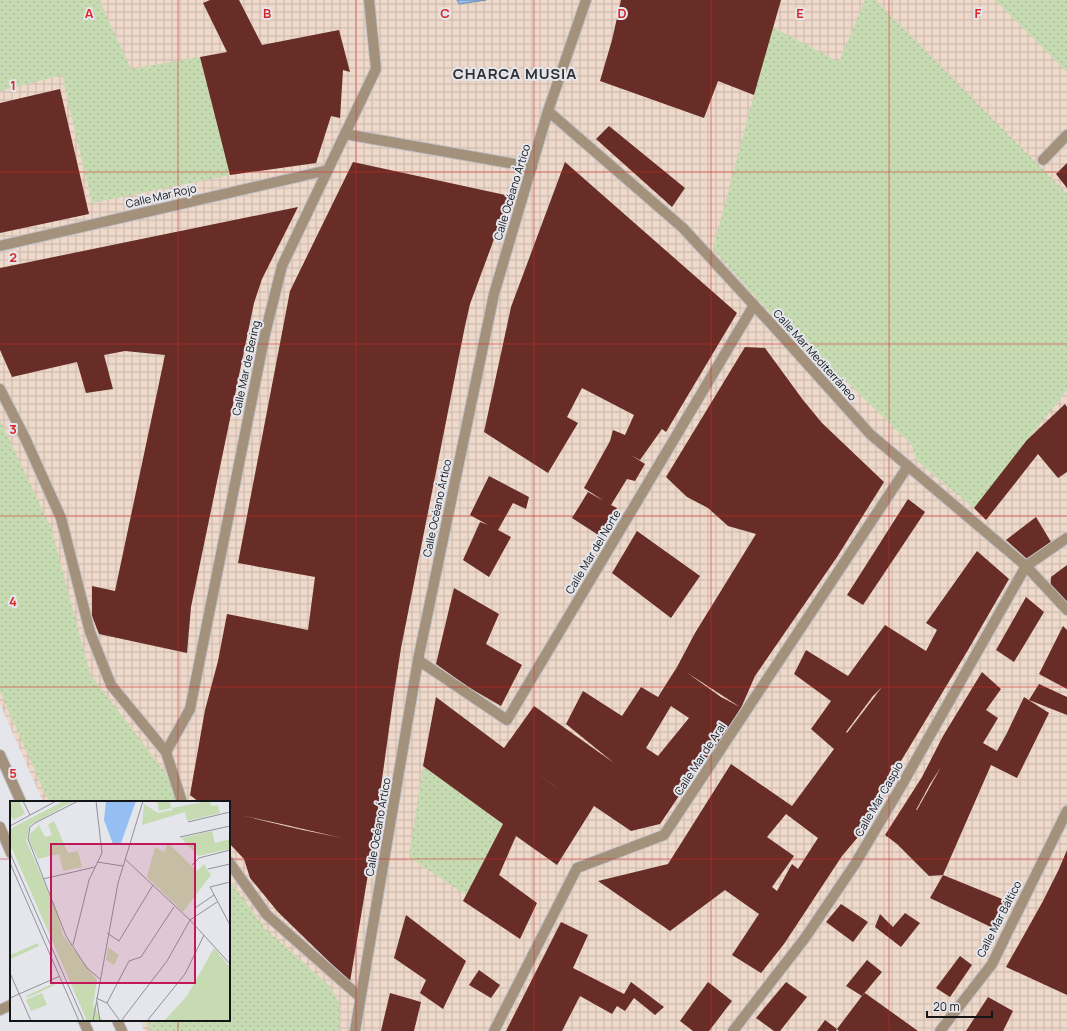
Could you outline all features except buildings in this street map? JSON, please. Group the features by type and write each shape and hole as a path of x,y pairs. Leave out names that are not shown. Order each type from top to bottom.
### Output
{"street":[{"name":"Calle Mar de Bering","path":"166,752 190,709 265,334 282,266 376,69 369,0"},
{"name":"Calle Océano Ártico","path":"354,1031 418,660 494,294 548,111 586,0"},
{"name":"Calle Mar Mediterráneo","path":"548,111 683,228 870,434 1026,566 1067,610"},
{"path":"345,134 532,167"},
{"path":"1043,160 1067,135"},
{"name":"Calle Mar Rojo","path":"0,246 328,170"},
{"name":"Calle Mar del Norte","path":"418,660 507,720 754,305"},
{"path":"0,389 25,438 61,518 90,632 111,685 166,752 182,801"},
{"name":"Calle Mar de Aral","path":"494,1031 577,868 664,835 908,466"},
{"path":"1026,566 1067,538"},
{"name":"Calle Mar Caspio","path":"733,1031 804,938 855,864 899,790 1026,566"},
{"path":"0,755 20,801"},
{"name":"Calle Mar Báltico","path":"940,1031 992,964 1067,811"},
{"path":"0,827 10,851"},
{"path":"230,863 267,915 360,997"},
{"path":"0,1010 10,1005"},
{"path":"83,1021 88,1031"},
{"path":"117,1021 122,1031"}],"shaded area":[{"path":"0,0 1067,0 1067,1031 144,1031 140,1021 230,1021 230,801 43,801 0,704"}],"green space":[{"path":"0,0 99,0 131,69 200,57 230,175 92,203 62,75 0,91"},
{"path":"865,0 875,0 1067,194 1067,390 974,508 916,460 912,445 847,382 824,373 713,249 772,27 839,62"},
{"path":"995,0 1067,0 1067,72"},
{"path":"0,420 51,528 90,674 164,771 180,801 49,801 0,691"},
{"path":"423,766 503,824 466,895 409,857"},
{"path":"230,880 265,929 330,986 340,1005 339,1031 150,1031 145,1021 230,1021"}],"water":[{"path":"457,0 486,0 459,4"}],"district":[{"name":"CHARCA MUSIA","path":"515,74"}]}
